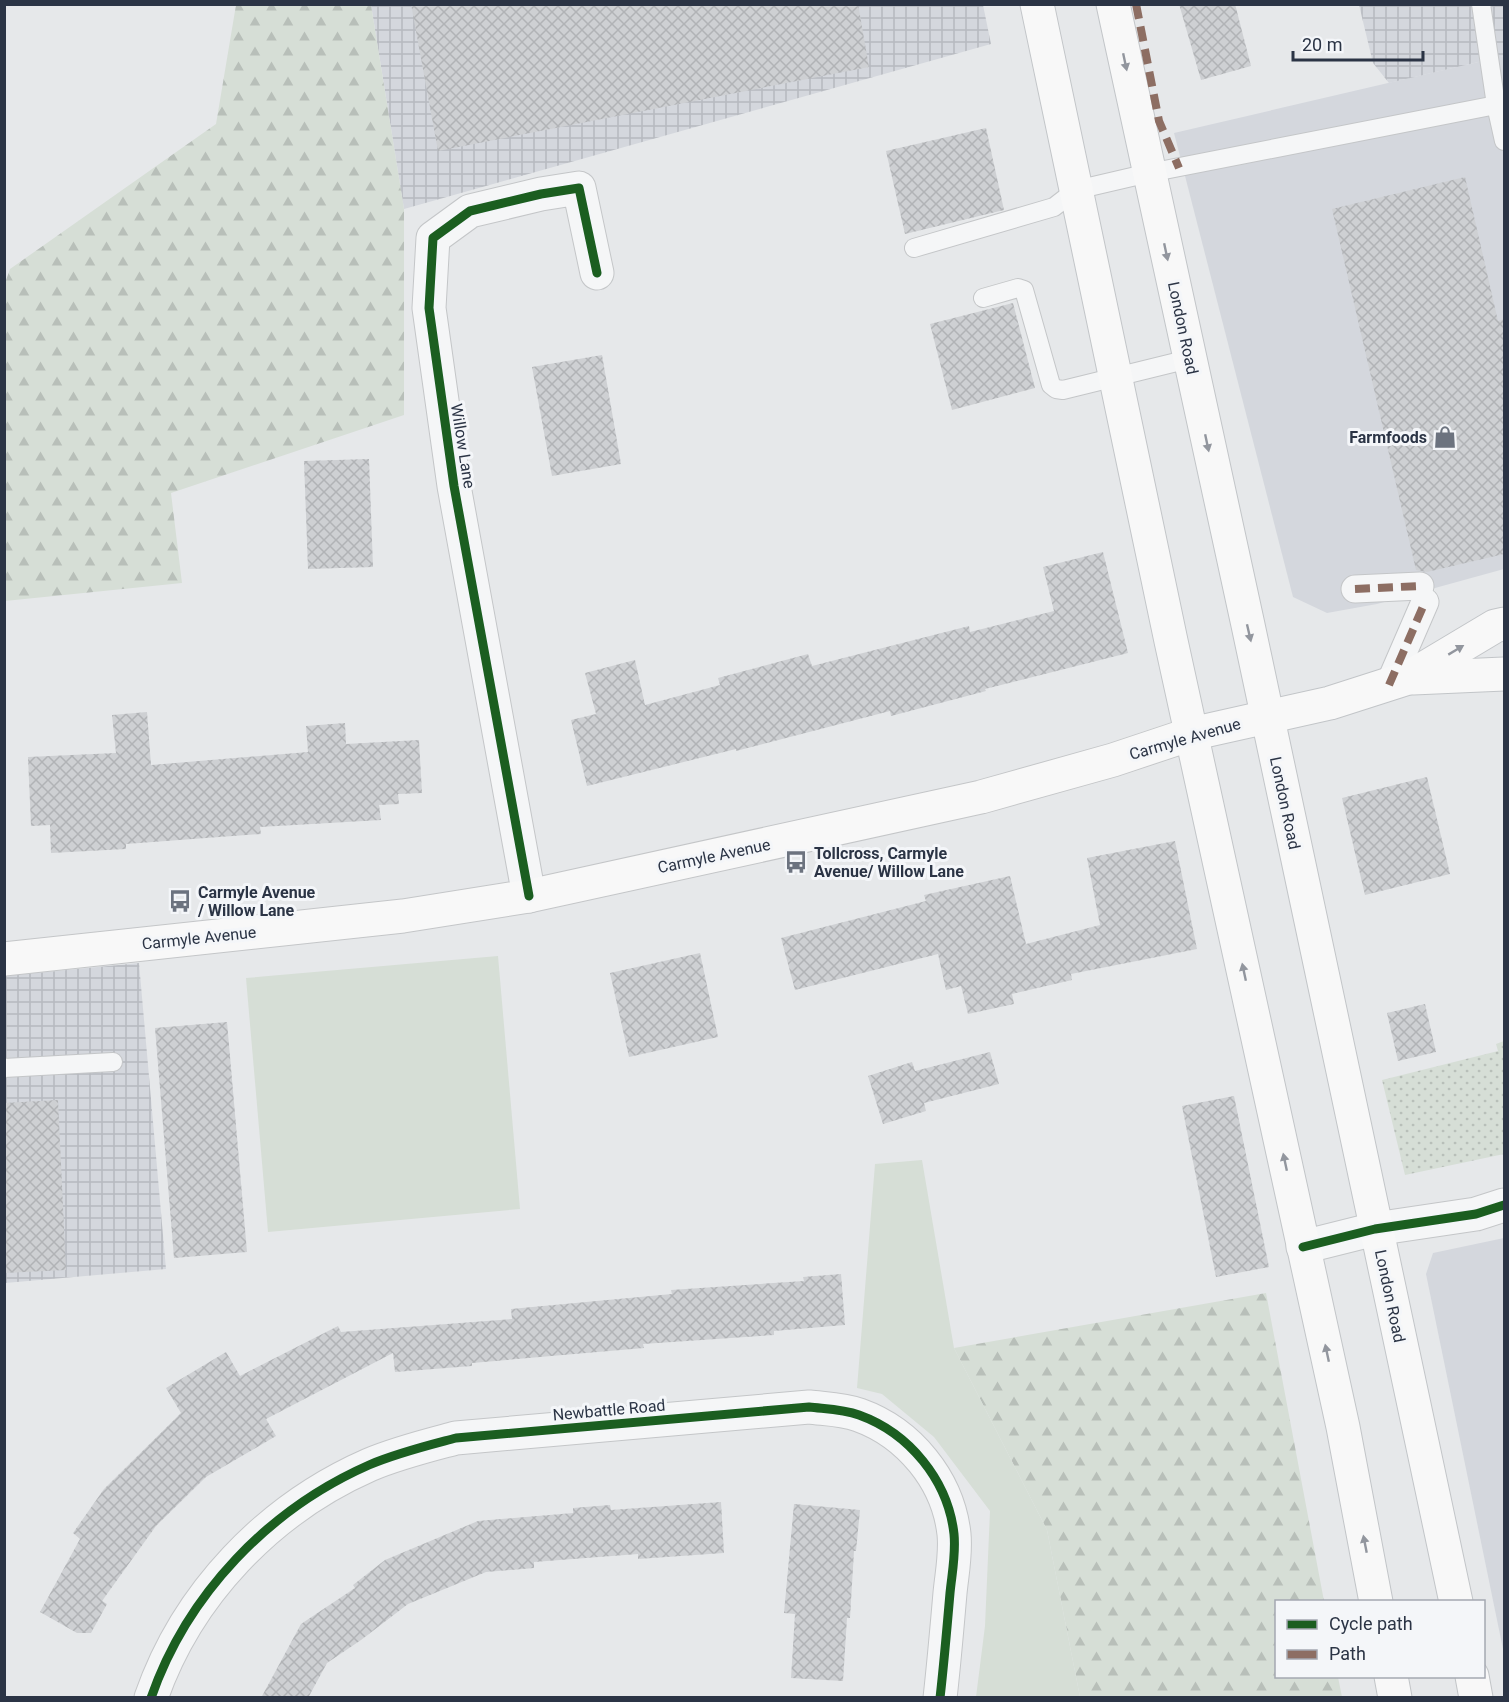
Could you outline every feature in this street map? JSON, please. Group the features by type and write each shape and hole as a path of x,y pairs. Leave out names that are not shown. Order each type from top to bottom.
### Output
{"main road":[{"path":"1037,4 1191,734 1343,1427 1376,1600"},
{"name":"London Road","path":"1113,4 1455,1600"},
{"name":"Carmyle Avenue","path":"4,959 403,916 529,896 981,797 1113,760 1191,734 1330,703 1398,681 1504,624"},
{"name":"Carmyle Avenue","path":"1398,681 1504,674"},
{"path":"1390,1678 1395,1698"},
{"path":"1472,1678 1476,1698"}],"street":[{"name":"Willow Lane","path":"529,896 454,486 429,308 433,238 470,211 541,194 579,188 597,273"},
{"path":"1355,589 1422,594 1398,681"},
{"path":"1304,1247 1376,1229 1476,1214 1504,1205"},
{"name":"Newbattle Road","path":"151,1698 175,1642 199,1604 226,1569 257,1537 292,1509 330,1484 370,1464 412,1449 456,1438 809,1407 834,1409 858,1415 880,1425 901,1438 921,1458 937,1480 950,1515 954,1533 955,1561 940,1698"}],"lane":[{"path":"1481,4 1496,105 1504,141"},
{"path":"914,248 1054,207 1076,190 1149,173 1496,105"},
{"path":"983,298 1018,288 1024,290 1051,385 1056,389 1063,390 1189,359"},
{"path":"4,1068 113,1062"}],"shaded area":[{"path":"371,5 983,5 991,44 404,209"},
{"path":"1359,5 1504,5 1504,56 1389,83 1373,63"},
{"path":"1504,56 1504,569 1377,604 1327,613 1293,597 1174,133"},
{"path":"139,963 166,1269 5,1283 5,976"},
{"path":"1504,1238 1504,1654 1426,1274 1433,1253"}],"green space":[{"path":"236,5 371,5 404,209 404,415 171,493 182,583 5,601 4,286 10,269 216,124"},
{"path":"498,956 520,1209 268,1232 246,978"},
{"path":"1504,1041 1504,1154 1405,1175 1382,1080 1498,1051 1496,1044"},
{"path":"922,1160 954,1348 1047,1530 1080,1697 976,1697 985,1626 990,1511 934,1437 882,1394 857,1388 875,1164"},
{"path":"1266,1293 1324,1600 1275,1600 1275,1678 1338,1678 1342,1697 1080,1697 1047,1530 954,1348"}],"building":[{"path":"411,4 858,4 869,67 438,151"},
{"path":"1179,4 1235,4 1251,66 1201,80"},
{"path":"986,128 1004,210 905,234 886,151"},
{"name":"Farmfoods","path":"1465,177 1498,321 1504,319 1504,554 1427,572 1416,570 1332,209"},
{"path":"1013,303 1035,388 952,410 930,324"},
{"path":"602,355 621,464 552,476 532,367"},
{"path":"369,459 373,567 308,569 304,461"},
{"path":"1103,552 1128,653 985,689 986,691 891,716 890,711 736,751 736,749 587,786 571,720 596,714 585,673 635,660 645,705 720,685 718,678 808,654 812,666 969,626 970,632 1054,611 1043,567"},
{"path":"147,712 151,765 308,752 306,726 345,723 346,744 419,740 422,793 398,794 399,804 379,805 381,820 260,827 261,834 126,844 126,849 51,853 50,825 31,826 28,757 116,753 112,715"},
{"path":"1427,777 1450,874 1365,895 1342,798"},
{"path":"1175,841 1197,949 1071,974 1072,980 1012,994 1014,1004 968,1014 961,986 946,990 938,954 795,990 781,938 926,901 924,895 1010,876 1026,944 1100,925 1087,858"},
{"path":"700,953 718,1037 629,1057 610,973"},
{"path":"1425,1004 1436,1052 1398,1061 1387,1013"},
{"path":"227,1022 247,1252 174,1258 155,1028"},
{"path":"990,1052 999,1084 924,1103 926,1111 883,1124 868,1076 912,1062 915,1071"},
{"path":"1234,1096 1269,1267 1216,1277 1182,1106"},
{"path":"58,1100 66,1270 4,1273 4,1103"},
{"path":"841,1274 845,1325 774,1331 774,1335 643,1344 644,1348 395,1372 393,1353 266,1419 276,1436 206,1477 156,1526 102,1601 107,1604 91,1633 77,1633 40,1612 80,1539 73,1533 104,1489 181,1413 166,1388 226,1352 240,1376 338,1326 341,1332 512,1319 511,1309 672,1294 671,1290 804,1281 803,1277"},
{"path":"721,1502 724,1553 638,1559 638,1554 534,1562 534,1568 486,1572 408,1604 327,1663 308,1698 261,1698 301,1624 355,1588 353,1585 385,1560 478,1521 573,1513 573,1508 610,1505 611,1510"},
{"path":"794,1504 860,1510 856,1551 854,1551 850,1618 847,1618 843,1681 791,1678 795,1614 784,1613"}],"marked path":[{"path":"1136,4 1159,121 1179,168"},
{"path":"1355,589 1420,586"},
{"path":"1389,685 1425,602"}],"cycle path":[{"path":"529,896 454,486 429,308 433,238 470,211 541,194 579,188 597,273"},
{"path":"1303,1247 1375,1229 1476,1214 1504,1205"},
{"path":"151,1698 186,1624 209,1590 236,1559 298,1505 332,1483 369,1465 401,1453 456,1438 809,1407 853,1413 877,1423 894,1434 923,1461 944,1495 954,1534 954,1549 940,1698"}],"place":[{"name":"Farmfoods","path":"1445,437"},
{"name":"Tollcross, Carmyle Avenue/ Willow Lane","path":"796,862"},
{"name":"Carmyle Avenue / Willow Lane","path":"180,901"}]}
